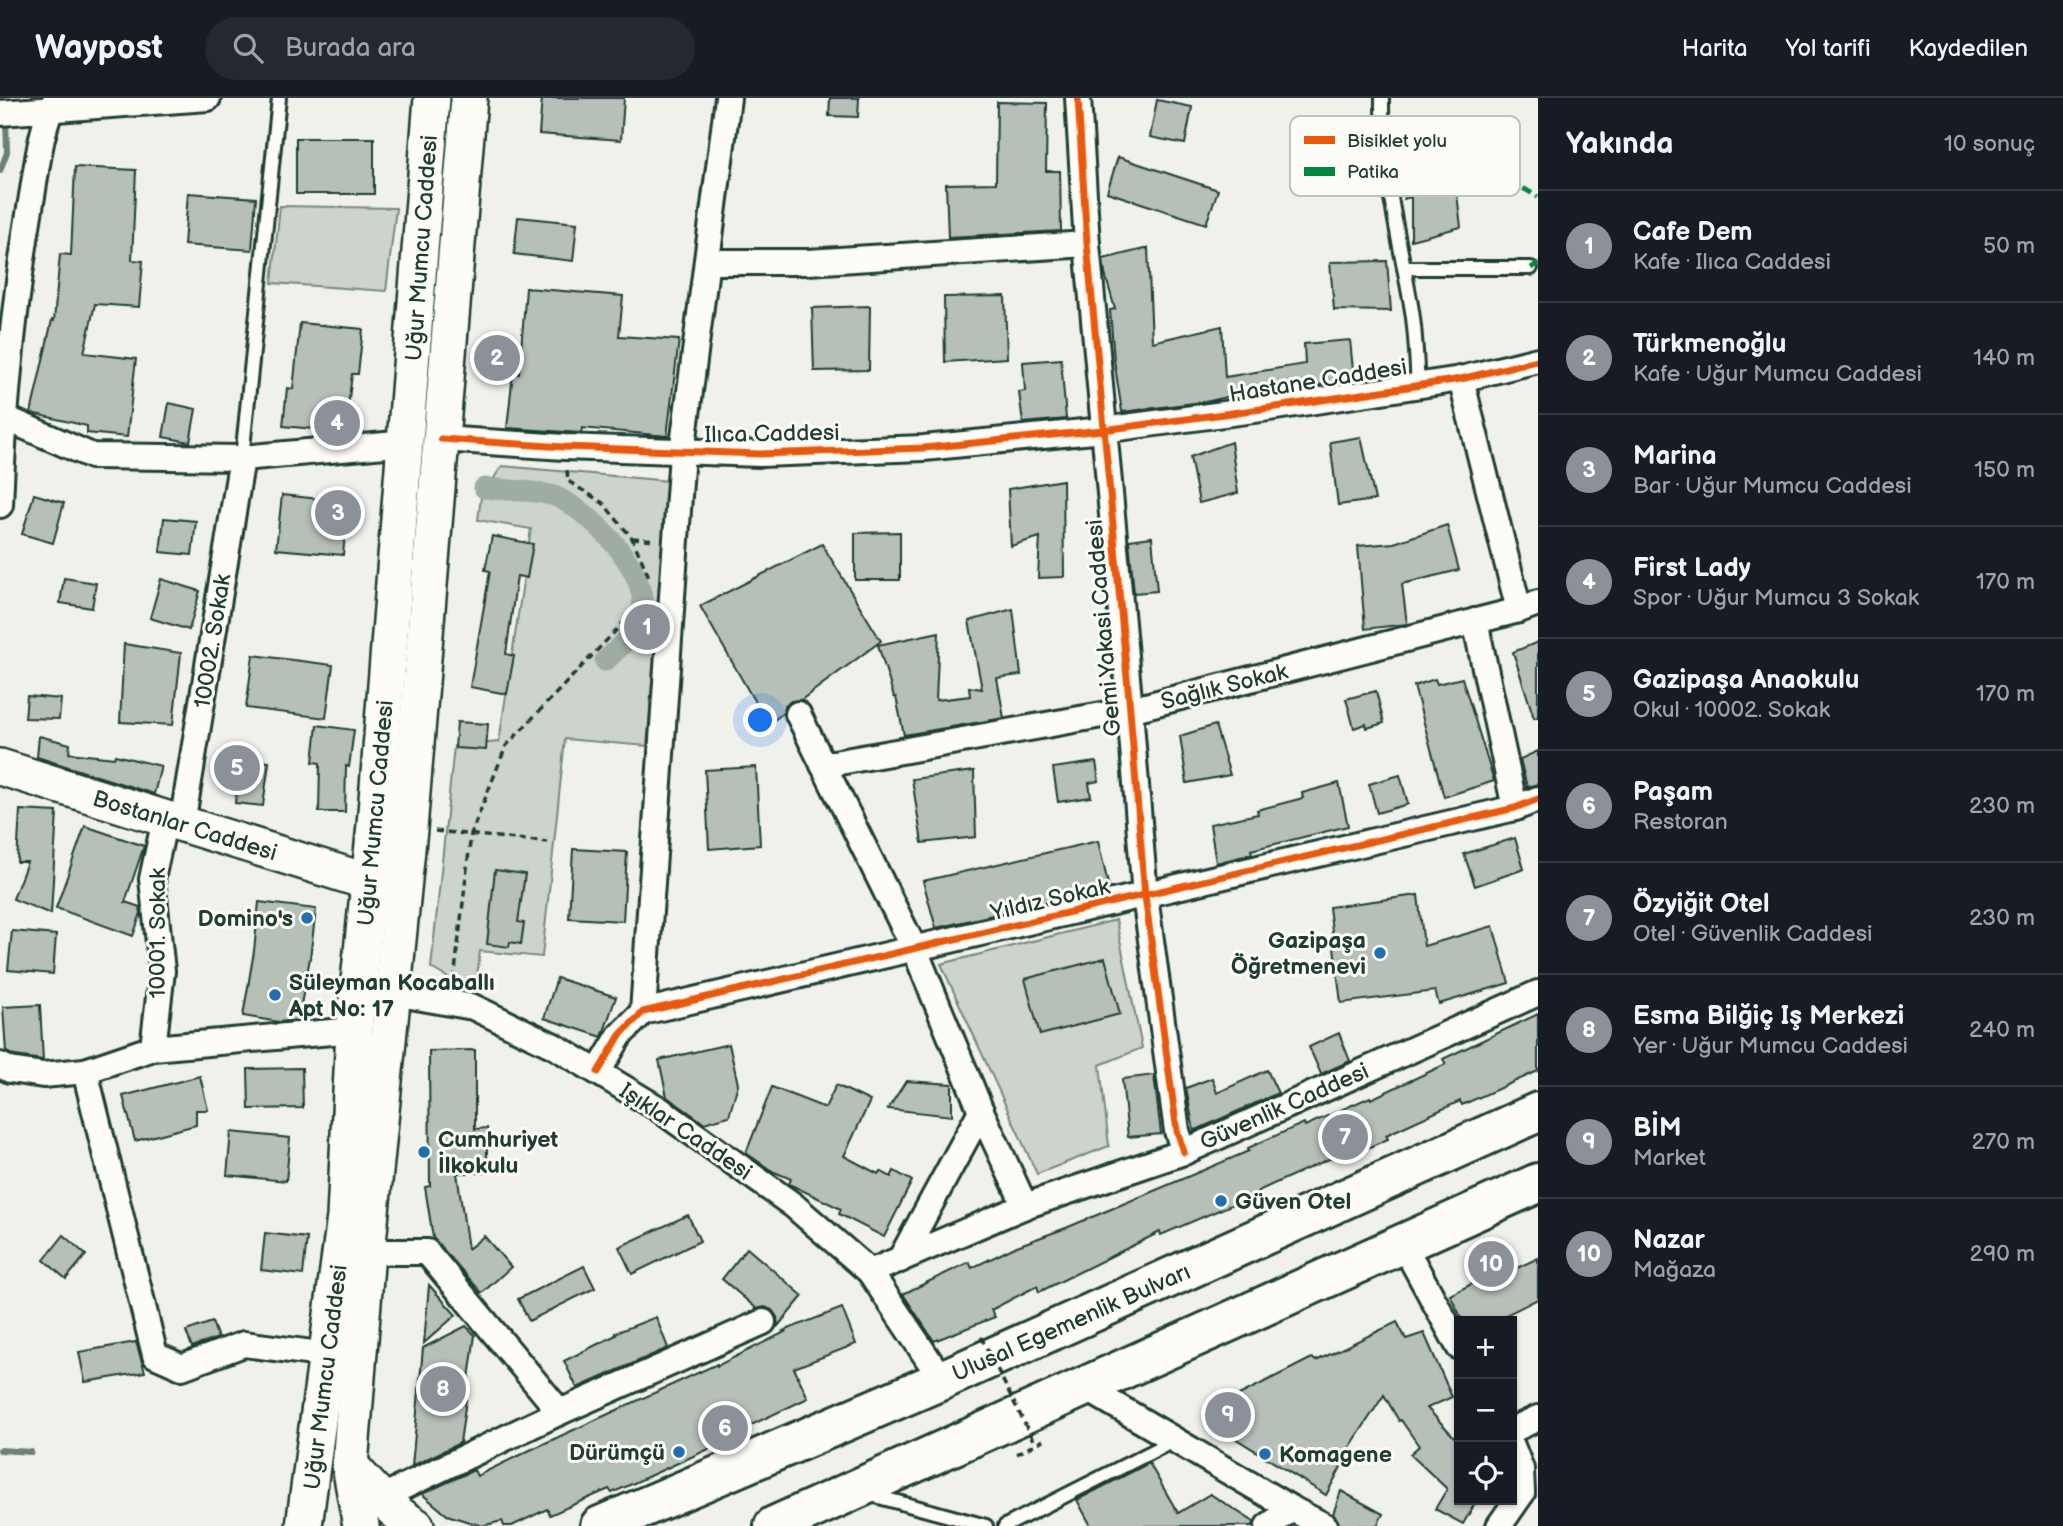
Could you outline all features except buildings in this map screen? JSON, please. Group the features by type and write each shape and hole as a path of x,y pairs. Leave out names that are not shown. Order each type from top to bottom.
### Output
{"highway":[{"name":"Ulusal Egemenlik Bulvarı","path":"600,1526 942,1380 1538,1112"},
{"path":"774,1526 1538,1183"}],"main road":[{"name":"Uğur Mumcu Caddesi","path":"371,1512 350,1465 367,1252 376,990 369,885 407,443 432,98"},
{"name":"Uğur Mumcu Caddesi","path":"304,1526 345,1217 354,1030 376,990 409,829 469,98"},
{"name":"Bostanlar Caddesi","path":"0,767 359,879 369,885"},
{"path":"371,1512 403,1519 416,1526"}],"street":[{"path":"7,113 53,104 208,98"},
{"path":"598,1072 620,1035 643,1012 682,453 728,98"},
{"name":"Gemi Yakasi Caddesi","path":"1078,98 1087,244 1145,896 1177,1131 1184,1152"},
{"path":"0,505 3,417 19,274 53,104"},
{"path":"707,262 807,262 1087,244"},
{"name":"Hastane Caddesi","path":"1103,430 1461,379 1538,360"},
{"path":"1461,379 1529,607"},
{"path":"3,417 92,456 242,458 407,443"},
{"name":"Ilıca Caddesi","path":"442,439 682,453 760,454 924,448 1103,430"},
{"name":"10002. Sokak","path":"173,821 242,458"},
{"name":"Sağlık Sokak","path":"823,765 1130,710 1529,607"},
{"path":"1475,621 1527,804"},
{"path":"798,714 915,950 981,1111 1025,1206"},
{"name":"Yıldız Sokak","path":"643,1012 1527,804"},
{"name":"10001. Sokak","path":"153,1048 162,971 152,879 173,821"},
{"name":"Işıklar Caddesi","path":"376,990 473,1007 543,1040 659,1109 793,1205 870,1272 942,1380"},
{"name":"Güvenlik Caddesi","path":"870,1272 1025,1206 1184,1152 1538,993"},
{"path":"0,1065 10,1070 43,1075 85,1071 153,1048 354,1030"},
{"path":"85,1071 155,1355 182,1367 244,1344 328,1355"},
{"path":"900,1259 981,1111"},
{"path":"1402,1242 1454,1338"},
{"path":"367,1252 427,1252 560,1412"},
{"path":"371,1512 560,1412 763,1322"},
{"path":"1086,1388 1325,1526"},
{"path":"1517,1428 1538,1418"},
{"path":"1499,1526 1530,1495 1517,1459"},
{"path":"1268,1526 1293,1509"}],"lane":[{"path":"242,458 279,98"},
{"path":"1382,98 1382,116"},
{"path":"1391,196 1412,307 1418,385"},
{"path":"1404,268 1531,268"},
{"path":"1005,1526 1175,1440"},
{"path":"854,1490 986,1526"}],"path":[{"path":"564,447 568,481 603,503 632,538 650,580"},
{"path":"451,1002 471,834 506,746 624,622 636,618 648,620"},
{"path":"409,829 547,842"},
{"path":"981,1337 1035,1444"},
{"path":"1017,1454 1044,1439"}],"shaded area":[{"path":"280,206 396,208 386,291 272,283"},
{"path":"502,466 669,481 647,746 565,739 542,957 480,951 475,993 431,968 454,746 499,742 531,529 478,520 481,497"},
{"path":"1116,920 1142,1048 1100,1065 1109,1146 1037,1174 941,964"}],"waterway":[{"path":"0,171 7,152 6,119"},
{"path":"484,488 539,492 554,496 569,503 616,545 638,581 642,598 641,615 631,635 605,661"},
{"path":"0,1450 31,1452"}],"marked path":[{"path":"1520,186 1538,197"},
{"path":"1531,268 1538,264"}],"cycle path":[{"path":"1078,98 1087,244 1145,896 1177,1131 1184,1152"},
{"path":"441,439 564,447 760,454 924,448 1103,430 1269,408 1461,379 1538,360"},
{"path":"598,1072 620,1035 643,1012 1515,808 1538,799"}],"place":[{"name":"Türkmenoğlu","path":"497,358"},
{"name":"First Lady","path":"337,423"},
{"name":"Marina","path":"338,513"},
{"name":"Cafe Dem","path":"647,627"},
{"name":"Gazipaşa Anaokulu","path":"237,768"},
{"name":"Domino's","path":"307,918"},
{"name":"Gazipaşa Öğretmenevi","path":"1380,953"},
{"name":"Süleyman Kocaballı Apt No: 17","path":"275,995"},
{"name":"Özyiğit Otel","path":"1345,1137"},
{"name":"Cumhuriyet İlkokulu","path":"424,1152"},
{"name":"Güven Otel","path":"1221,1201"},
{"name":"Nazar","path":"1491,1264"},
{"name":"Esma Bilğiç Iş Merkezi","path":"443,1389"},
{"name":"BİM","path":"1228,1415"},
{"name":"Paşam","path":"725,1428"},
{"name":"Dürümçü","path":"679,1452"},
{"name":"Komagene","path":"1265,1454"}]}
